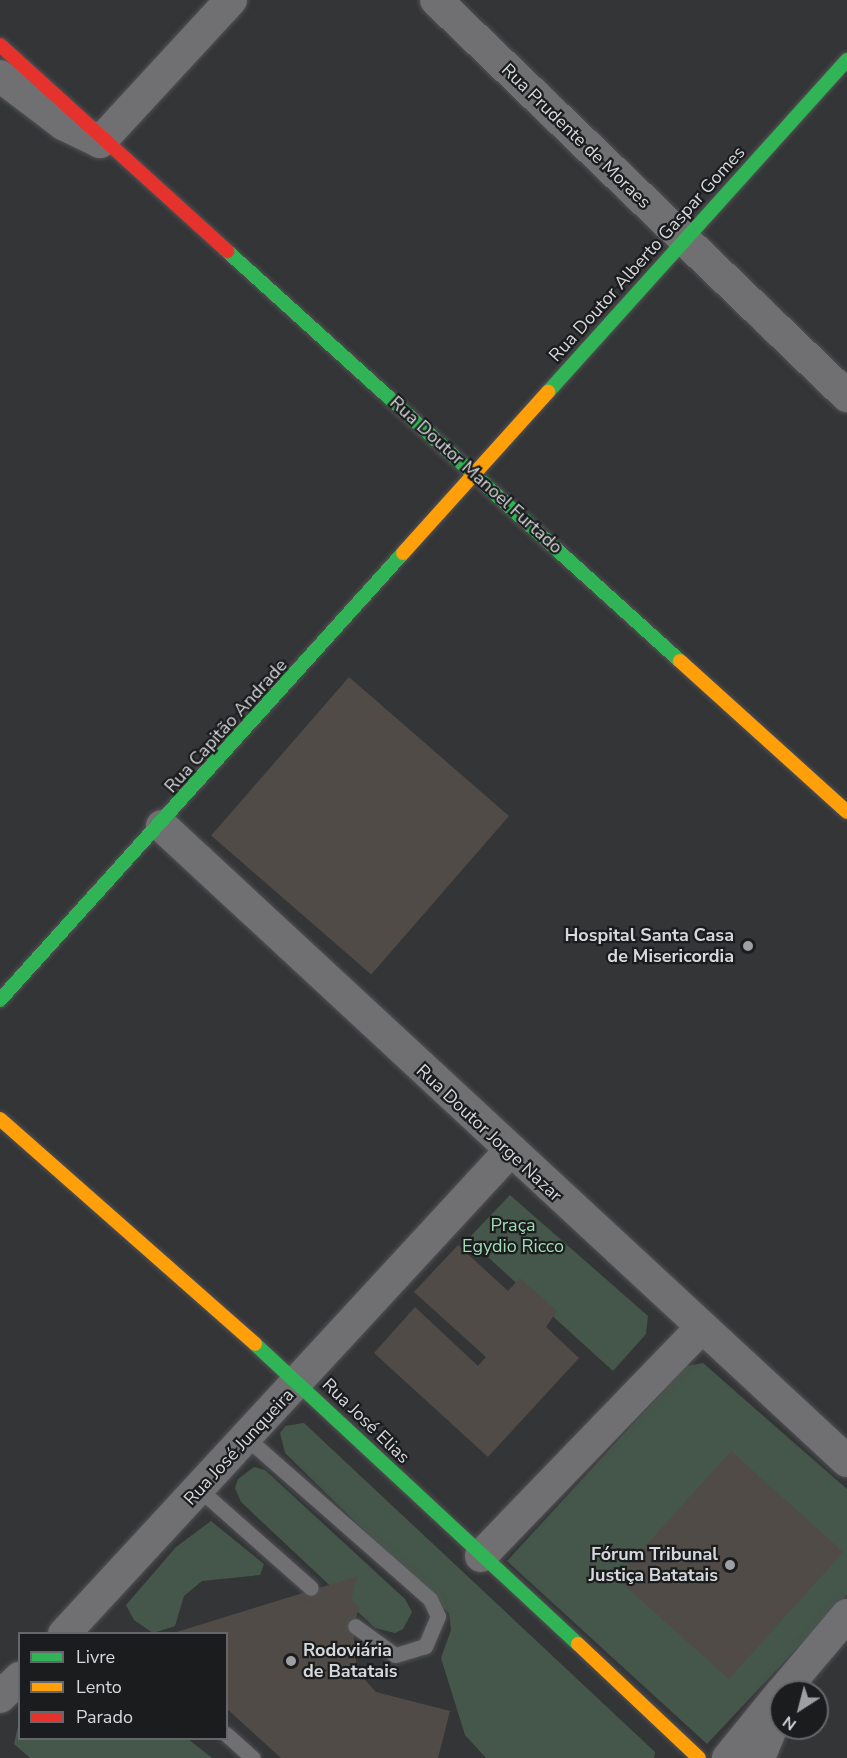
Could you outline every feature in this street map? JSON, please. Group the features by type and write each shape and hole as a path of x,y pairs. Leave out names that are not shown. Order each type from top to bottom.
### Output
{"street":[{"path":"100,142 231,0"},
{"name":"Rua Prudente de Moraes","path":"436,0 847,396"},
{"name":"Rua Doutor Manoel Furtado","path":"0,45 78,111 100,142 475,473 847,812"},
{"name":"Rua Doutor Alberto Gaspar Gomes","path":"475,473 682,239 847,60"},
{"name":"Rua Doutor Manoel Furtado","path":"0,76 63,124 100,142"},
{"name":"Rua Capitão Andrade","path":"0,1000 162,826 475,473"},
{"name":"Rua Doutor Jorge Nazar","path":"162,826 509,1152 847,1461"},
{"name":"Rua José Elias","path":"0,1119 299,1383 699,1758"},
{"name":"Rua José Junqueira","path":"75,1630 199,1489 249,1440 509,1152"},
{"path":"481,1556 700,1328"},
{"path":"795,1680 847,1616"},
{"path":"0,1697 18,1680"},
{"path":"728,1758 769,1710"},
{"path":"759,1758 769,1732"}],"lane":[{"path":"249,1440 430,1599 438,1616 425,1646 395,1656 355,1626"},
{"path":"199,1489 311,1588"},
{"path":"228,1736 253,1758"}],"green space":[{"name":"Praça Egydio Ricco","path":"510,1195 648,1316 646,1334 613,1371 468,1239"},
{"path":"703,1363 847,1489 847,1595 707,1744 507,1561 686,1366"},
{"path":"304,1423 655,1752 654,1758 486,1758 465,1735 441,1658 451,1630 449,1613 285,1453 280,1433 285,1426"},
{"path":"254,1467 265,1470 405,1599 412,1612 403,1629 395,1633 375,1628 241,1502 235,1488 238,1479"},
{"path":"211,1521 264,1564 260,1575 202,1581 184,1596 175,1626 152,1632 134,1620 126,1605 176,1547"},
{"path":"18,1726 18,1740 189,1740 212,1758 30,1758 14,1744"}],"building":[{"path":"349,677 509,816 371,975 211,835"},
{"path":"458,1245 508,1291 520,1278 557,1311 546,1327 579,1358 488,1457 374,1353 415,1307 478,1366 486,1357 414,1292"},
{"name":"Fórum Tribunal Justiça Batatais","path":"731,1451 843,1552 729,1679 617,1578"},
{"name":"Rodoviária de Batatais","path":"358,1576 351,1600 359,1607 353,1629 357,1671 376,1692 450,1711 438,1758 281,1758 228,1710 228,1632 176,1632"}],"traffic: fast":[{"path":"548,392 847,60"},
{"path":"227,251 680,661"},
{"path":"0,1000 403,553"},
{"path":"255,1344 578,1644"}],"traffic: slow":[{"path":"403,553 548,392"},
{"path":"680,661 847,812"},
{"path":"0,1119 255,1344"},
{"path":"578,1644 699,1758"}],"traffic: jam":[{"path":"0,45 227,251"}],"place":[{"name":"Hospital Santa Casa de Misericordia","path":"748,946"},
{"name":"Fórum Tribunal Justiça Batatais","path":"730,1565"},
{"name":"Rodoviária de Batatais","path":"291,1661"}]}
